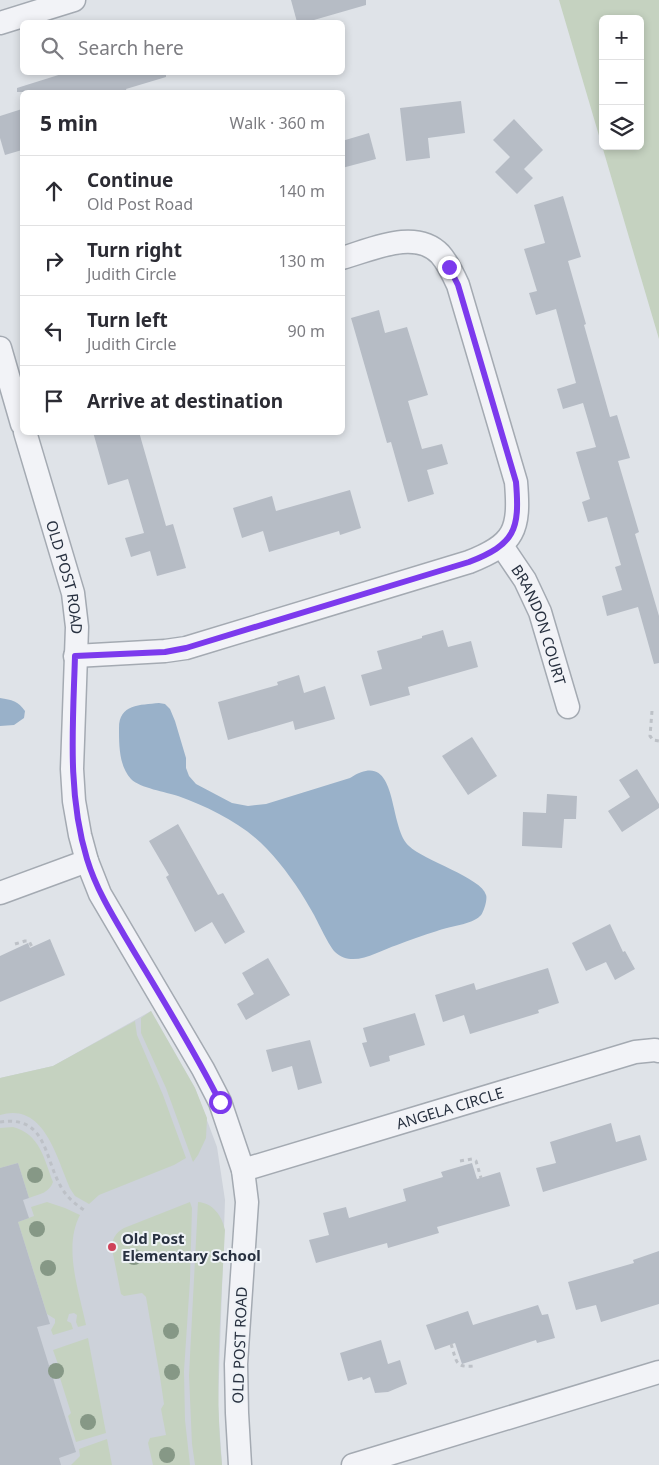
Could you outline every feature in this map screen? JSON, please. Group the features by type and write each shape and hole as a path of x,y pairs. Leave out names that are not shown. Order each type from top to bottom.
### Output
{"street":[{"path":"0,23 74,0"},
{"path":"75,656 165,652 186,648 469,562 502,546 510,536 516,524 518,507 516,482 458,285 449,267 439,253 416,242 398,242 345,257"},
{"path":"7,357 20,415"},
{"name":"OLD POST ROAD","path":"26,435 72,592 77,627 72,769 79,826 87,861 100,894 203,1069 220,1102 243,1170 247,1202 236,1364 236,1413 240,1465"},
{"name":"BRANDON COURT","path":"502,546 525,580 540,612 568,707"},
{"path":"0,893 87,861"},
{"name":"ANGELA CIRCLE","path":"243,1170 635,1052 659,1051"},
{"path":"353,1465 659,1372"}],"path":[{"path":"652,711 650,736 653,740 659,741"},
{"path":"15,944 25,940 32,947"},
{"path":"0,1122 20,1123 40,1135 59,1185 67,1196 87,1212"},
{"path":"460,1161 472,1159 476,1161 481,1178"},
{"path":"451,1344 458,1365 461,1367 474,1366"}],"shaded area":[{"name":"Old Post Elementary School","path":"151,1011 195,1088 217,1147 225,1200 218,1405 222,1465 0,1465 0,1078 53,1066"}],"green space":[{"path":"559,0 659,0 659,339 603,150 644,150 644,15 599,15 599,136"},
{"path":"151,1011 195,1088 207,1118 206,1138 193,1162 166,1088 141,1033 141,1018"},
{"path":"135,1021 137,1035 163,1095 186,1158 174,1165 99,1195 89,1204 75,1196 71,1190 54,1149 39,1125 28,1117 15,1113 0,1115 0,1078 53,1066"},
{"path":"13,1127 22,1130 35,1141 44,1156 53,1182 47,1191 29,1198 18,1163 0,1168 0,1128"},
{"path":"47,1202 80,1215 75,1228 73,1255 74,1269 86,1325 78,1327 76,1322 77,1315 74,1313 69,1314 67,1321 71,1323 73,1329 53,1335 51,1330 55,1319 47,1314 18,1222 34,1216 31,1207"},
{"path":"190,1202 192,1208 190,1280 184,1371 185,1420 190,1465 153,1465 148,1443 150,1438 166,1435 161,1409 164,1404 146,1297 142,1293 124,1296 121,1294 112,1245 116,1234 124,1228"},
{"path":"198,1202 208,1205 216,1211 222,1220 225,1230 218,1377 222,1465 195,1465 192,1444 189,1375"},
{"path":"88,1338 106,1433 76,1442 68,1416 71,1413 53,1350"},
{"path":"107,1439 112,1465 71,1465 80,1456 79,1449"}],"water":[{"path":"0,698 11,700 20,705 25,711 24,718 14,725 0,726"},
{"path":"159,703 165,704 170,709 175,721 186,758 186,768 189,776 196,784 232,803 248,806 266,804 350,778 366,771 377,772 385,780 402,836 409,846 426,857 464,876 482,889 486,899 481,914 472,921 422,936 366,957 350,959 342,957 332,948 306,900 290,877 258,840 214,811 178,796 140,785 127,774 122,762 120,748 120,720 123,714 132,707"}],"building":[{"path":"291,0 366,0 366,5 314,20 296,20"},
{"path":"58,75 166,75 166,77 126,90 20,90 20,92 17,92 17,88"},
{"path":"461,101 465,133 428,138 430,158 406,161 400,108"},
{"path":"20,110 20,151 5,155 0,138 0,116"},
{"path":"514,119 543,150 524,169 533,178 517,194 495,172 510,157 493,140"},
{"path":"369,133 376,159 345,167 345,140"},
{"path":"563,196 581,257 568,261 586,324 584,325 610,417 617,415 630,458 618,461 639,532 635,534 659,616 659,663 654,664 638,607 607,616 602,596 622,590 615,567 621,565 607,517 588,522 582,502 590,499 576,452 596,447 583,403 563,409 557,389 576,383 556,309 536,315 529,293 537,291 524,249 545,243 534,205"},
{"path":"379,310 385,333 407,327 428,395 408,401 422,449 442,444 448,464 427,470 434,494 408,502 391,442 387,443 351,318"},
{"path":"94,435 140,435 166,526 173,524 186,568 157,576 150,551 131,557 125,538 144,533 128,479 108,485"},
{"path":"350,490 361,528 340,535 339,531 269,552 263,531 242,538 233,508 272,496 276,511"},
{"path":"443,630 448,647 471,641 478,667 408,687 410,695 370,706 361,675 382,669 377,651"},
{"path":"299,675 304,693 325,686 335,719 295,730 293,721 228,740 218,702 278,685 277,682"},
{"path":"472,737 497,776 468,795 442,756"},
{"path":"637,769 659,804 659,808 622,832 608,811 630,797 619,780"},
{"path":"547,794 577,796 576,819 564,819 562,848 522,846 523,812 546,813"},
{"path":"178,824 218,895 223,893 245,932 225,944 212,922 195,932 166,877 169,875 149,841"},
{"path":"610,924 623,952 625,951 635,969 615,980 606,962 586,971 572,943"},
{"path":"50,939 65,975 0,1002 0,956 28,943 30,948"},
{"path":"268,958 290,995 246,1020 237,1004 254,994 242,973"},
{"path":"548,968 559,1003 538,1010 539,1013 470,1034 464,1015 443,1022 435,995 474,983 476,990"},
{"path":"415,1013 425,1045 389,1056 390,1061 370,1067 362,1043 367,1042 363,1028"},
{"path":"310,1040 322,1083 298,1090 292,1066 272,1072 266,1050"},
{"path":"611,1123 616,1142 640,1135 647,1160 543,1192 536,1168 556,1163 550,1142"},
{"path":"18,1163 29,1198 23,1200 29,1218 18,1222 50,1324 37,1327 76,1452 59,1458 61,1465 0,1465 0,1168"},
{"path":"472,1163 477,1179 500,1172 510,1206 437,1227 439,1233 388,1248 387,1243 316,1263 309,1240 329,1235 323,1213 346,1207 349,1218 406,1201 403,1189 443,1177 441,1172"},
{"path":"659,1251 659,1304 601,1322 596,1305 576,1310 568,1282 634,1263 633,1260"},
{"path":"538,1305 542,1315 548,1314 555,1338 537,1343 536,1340 462,1364 455,1343 435,1350 426,1325 468,1311 473,1325"},
{"path":"381,1340 388,1364 400,1360 407,1384 388,1392 375,1393 370,1377 363,1380 362,1377 348,1381 340,1353"}],"place":[{"name":"Old Post Elementary School","path":"112,1247"}],"route":[{"path":"220,1102 203,1069 100,894 87,861 74,801 72,769 75,656 165,652 186,648 469,562 502,546 516,524 518,507 516,482 458,285 449,267"}]}
